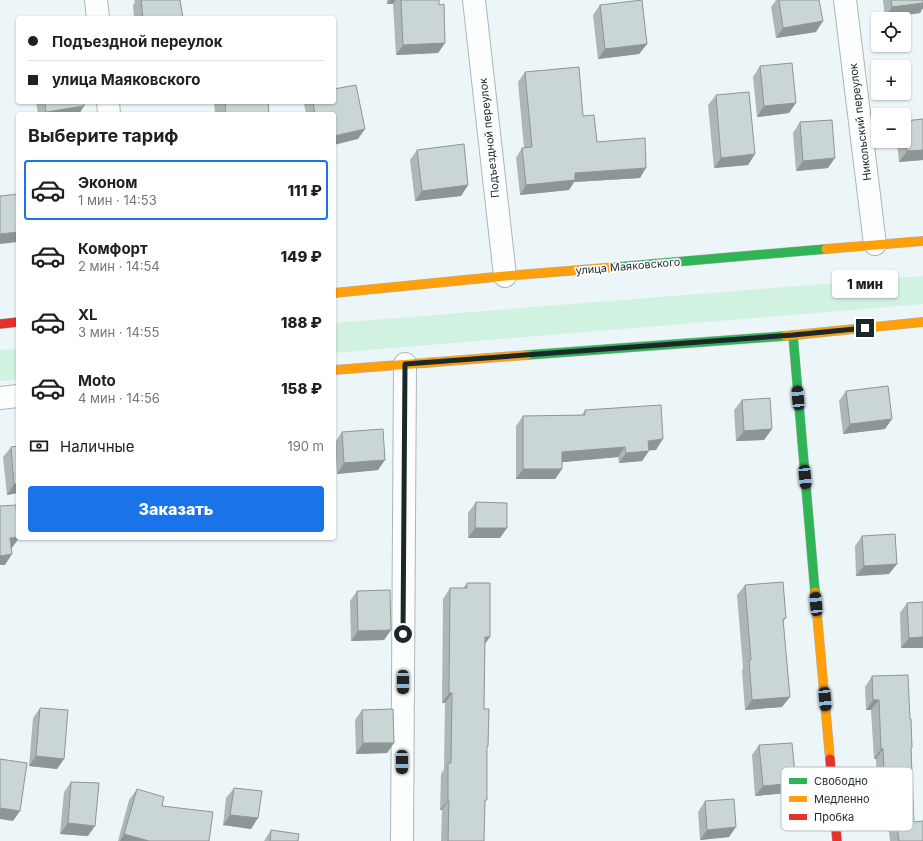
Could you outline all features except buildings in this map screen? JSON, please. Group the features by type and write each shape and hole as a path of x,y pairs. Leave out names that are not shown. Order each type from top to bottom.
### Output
{"street":[{"path":"96,0 98,16"},
{"name":"Подъездной переулок","path":"474,0 504,276"},
{"name":"Никольский переулок","path":"845,0 875,244"},
{"name":"улица Маяковского","path":"336,293 504,276 923,241"},
{"path":"0,324 16,322"},
{"path":"336,370 793,335 923,322"},
{"path":"793,335 831,767"},
{"path":"402,841 405,364"},
{"path":"0,398 16,396"},
{"path":"836,831 837,841"}],"green space":[{"path":"923,276 923,304 336,353 336,323"},
{"path":"16,349 16,380 0,381 0,350"}],"traffic: fast":[{"path":"617,267 826,249"},
{"path":"793,335 815,592"},
{"path":"527,355 785,336"}],"traffic: slow":[{"path":"826,249 923,241"},
{"path":"336,293 505,276 617,267"},
{"path":"785,336 923,322"},
{"path":"336,370 527,355"},
{"path":"815,592 830,759"}],"traffic: jam":[{"path":"0,324 16,322"},
{"path":"830,759 831,767"},
{"path":"836,831 837,841"}],"route":[{"path":"403,634 405,364 793,335 865,328"}]}
